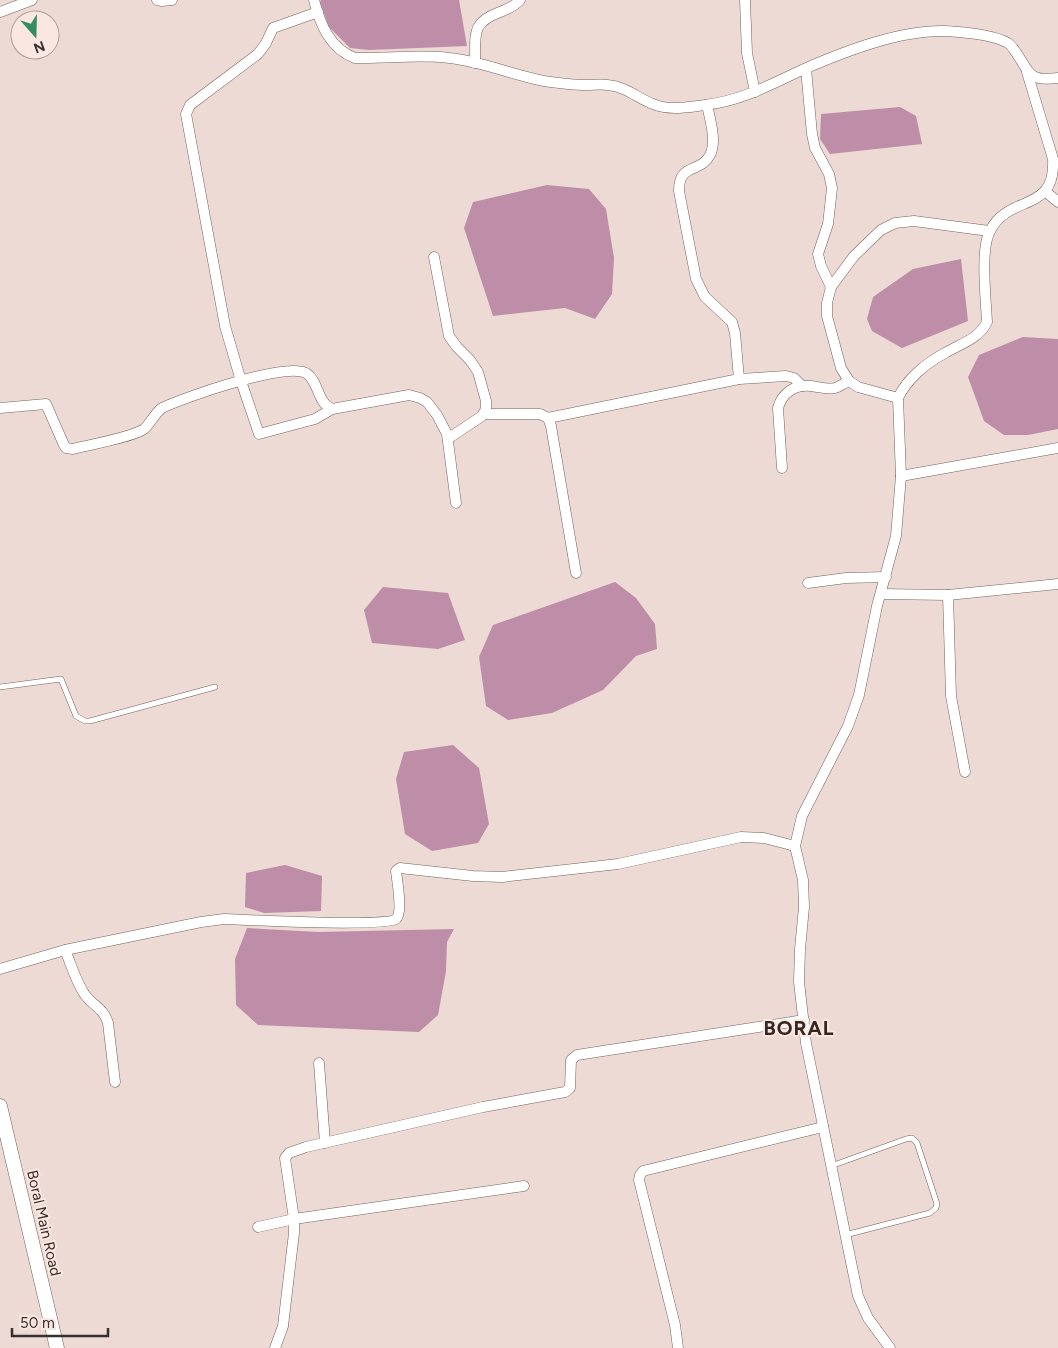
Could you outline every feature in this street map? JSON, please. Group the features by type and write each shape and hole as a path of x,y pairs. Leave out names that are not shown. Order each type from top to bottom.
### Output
{"main road":[{"name":"Boral Main Road","path":"0,1106 55,1347"}],"street":[{"path":"0,12 32,0"},
{"path":"157,0 172,0"},
{"path":"314,0 333,42 343,53 355,58 434,56 475,63 545,81 584,85 609,85 630,91 660,107 673,108 708,104 755,92 841,54 895,37 921,32 946,31 996,38 1010,44 1028,72 1052,159 1053,172 1051,184 1046,192 1001,217 990,231 984,258 987,322 984,330 923,367 903,387 898,398 901,476 896,536 859,695 848,726 802,816 795,846 803,880 804,907 799,982 806,1043 858,1296 868,1318 890,1348"},
{"path":"475,63 476,32 481,21 491,15 511,8 520,0"},
{"path":"745,0 747,53 755,92"},
{"path":"318,12 273,28 258,54 190,105 186,111 225,326 259,434 315,419 332,409 409,395 416,396 427,402 437,415 449,438 456,503"},
{"path":"806,69 812,134 816,148 829,174 832,188 828,224 818,254 831,288"},
{"path":"1028,72 1036,77 1058,78"},
{"path":"708,104 713,145 710,156 703,163 684,172 679,181 680,191 699,289 732,322 735,333 739,380"},
{"path":"1046,192 1058,202"},
{"path":"898,398 858,387 849,381 841,368 827,316 827,303 831,288 854,256 881,230 895,223 914,221 990,231"},
{"path":"434,257 446,329 452,342 470,360 478,372 486,401 484,414"},
{"path":"0,408 46,404 64,445 69,449 134,434 145,428 156,413 169,405 241,381 282,372 304,372 311,378 325,405 332,409"},
{"path":"449,438 484,414 540,414 548,418 739,380 786,376 794,378 802,386"},
{"path":"782,468 778,408 780,400 788,392 802,386 834,388 849,381"},
{"path":"548,418 551,426 576,573"},
{"path":"901,476 1058,448"},
{"path":"808,583 846,578 886,577"},
{"path":"881,594 948,595 1058,584"},
{"path":"948,595 951,696 965,772"},
{"path":"0,969 65,950 180,925 224,920 368,923 394,921 398,918 400,909 396,871 400,868 473,876 502,877 608,866 741,837 764,838 795,846"},
{"path":"65,950 85,994 105,1014 108,1023 115,1082"},
{"path":"275,1348 283,1326 286,1309 293,1246 294,1219 285,1158 290,1152 483,1107 565,1092 570,1088 571,1060 577,1055 804,1020"},
{"path":"319,1063 325,1143"},
{"path":"678,1348 675,1325 639,1180 640,1175 643,1171 823,1127"},
{"path":"258,1227 294,1219 524,1186"}],"lane":[{"path":"0,687 60,679 76,716 85,721 215,687"},
{"path":"830,1166 906,1138 912,1138 916,1143 937,1204 936,1208 930,1213 845,1235"}],"shaded area":[{"path":"321,0 459,0 467,46 369,50 350,48 329,27 320,2"},
{"path":"900,107 916,116 922,144 830,154 820,139 821,114"},
{"path":"547,185 589,189 606,209 614,258 612,294 595,319 565,308 493,316 464,228 473,202"},
{"path":"961,259 968,321 902,348 872,331 867,319 873,297 913,269"},
{"path":"1023,337 1058,339 1058,429 1028,435 1004,435 984,421 968,377 979,355"},
{"path":"615,582 636,598 655,624 657,649 636,656 603,690 552,713 508,720 486,706 479,657 493,625"},
{"path":"383,587 448,593 465,640 438,649 372,643 364,610"},
{"path":"453,745 479,768 489,824 478,843 432,851 405,834 396,779 404,752"},
{"path":"285,865 322,876 321,911 264,913 245,907 246,873"},
{"path":"247,928 318,932 454,929 447,942 446,971 438,1015 419,1032 258,1025 236,1005 235,959"}],"district":[{"name":"BORAL","path":"799,1028"}]}
